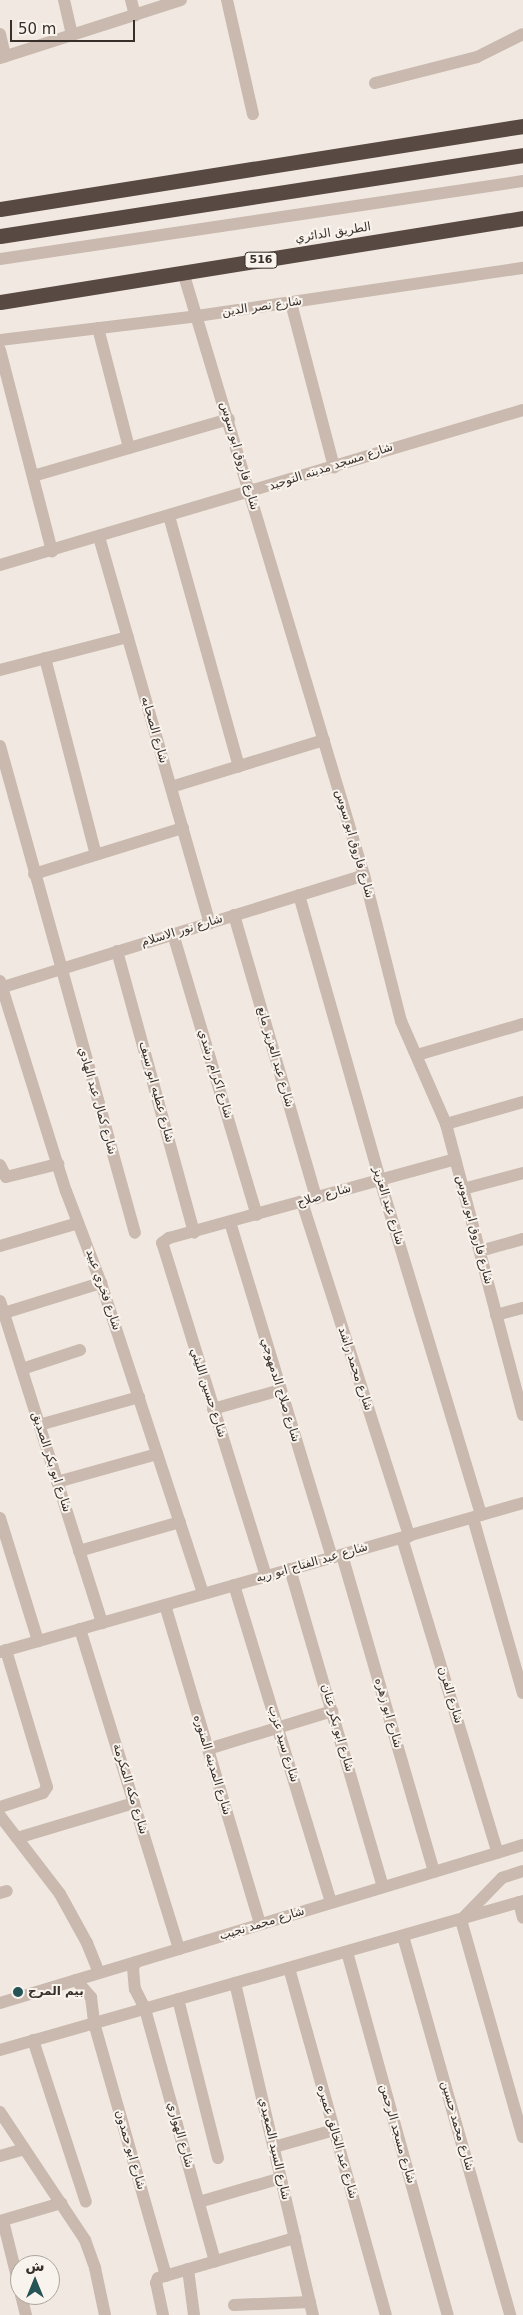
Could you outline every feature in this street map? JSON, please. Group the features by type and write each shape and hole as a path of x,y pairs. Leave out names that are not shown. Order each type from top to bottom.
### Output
{"highway":[{"path":"0,209 523,126"},
{"path":"0,236 523,156"},
{"name":"الطريق الدائري","path":"0,302 523,218"}],"street":[{"path":"64,0 72,35"},
{"path":"132,0 135,15"},
{"path":"0,34 2,57 181,0"},
{"path":"227,0 254,114"},
{"path":"375,83 477,57 523,34"},
{"path":"0,259 523,181"},
{"name":"شارع نصر الدين","path":"0,340 198,316 523,268"},
{"name":"شارع فاروق ابو سوس","path":"183,272 198,316 364,875 401,1021 446,1124 496,1315 518,1377 523,1415"},
{"path":"291,303 334,467"},
{"path":"98,328 129,448"},
{"path":"0,350 52,551"},
{"name":"شارع مسجد مدينه التوحيد","path":"0,565 334,467 423,438 523,410"},
{"path":"33,476 229,420"},
{"path":"169,516 239,766"},
{"name":"شارع الصحابه","path":"99,537 210,923"},
{"path":"0,670 128,637"},
{"path":"45,658 96,854"},
{"path":"171,787 324,740"},
{"name":"شارع كمال عبد الهادي","path":"0,746 60,969 135,1233"},
{"path":"34,874 183,828"},
{"name":"شارع نور الاسلام","path":"1,985 60,969 364,875"},
{"name":"شارع عبد العزيز","path":"299,895 477,1516 523,1693"},
{"name":"شارع عبد العزيز مانع","path":"234,915 316,1198"},
{"name":"شارع اكرام رشدي","path":"174,934 257,1215"},
{"name":"شارع عطيه ابو سيف","path":"117,951 194,1233"},
{"name":"شارع فخري عبيد","path":"1,985 58,1164 101,1283 203,1594"},
{"path":"417,1055 523,1024"},
{"path":"446,1124 523,1102"},
{"name":"شارع صلاح","path":"194,1233 455,1158"},
{"path":"2,1171 58,1164"},
{"path":"463,1189 523,1172"},
{"name":"شارع محمد راشد","path":"302,1202 405,1537"},
{"name":"شارع صلاح الدمهوجي","path":"230,1222 280,1390 337,1556"},
{"path":"0,1246 78,1223"},
{"name":"شارع حسين الليثي","path":"194,1233 166,1239 162,1245 266,1576"},
{"path":"480,1252 523,1239"},
{"path":"2,1307 101,1283"},
{"name":"شارع ابو بكر الصديق","path":"2,1307 102,1623"},
{"path":"496,1315 523,1308"},
{"path":"22,1369 80,1350"},
{"path":"213,1409 280,1390"},
{"path":"39,1425 139,1397"},
{"path":"57,1482 157,1454"},
{"name":"شارع عبد الفتاح ابو ريه","path":"3,1651 523,1503"},
{"path":"0,1518 38,1641"},
{"path":"79,1551 180,1522"},
{"name":"شارع الفرن","path":"405,1537 498,1852"},
{"name":"شارع ابو زهره","path":"337,1556 434,1872"},
{"name":"شارع ابو بكر عنان","path":"290,1569 383,1887"},
{"name":"شارع سيد عزب","path":"234,1585 331,1903"},
{"name":"شارع المدينه المنوره","path":"164,1605 260,1924"},
{"name":"شارع مكه المكرمة","path":"80,1629 179,1949"},
{"path":"0,1807 43,1793 47,1787 3,1651"},
{"path":"208,1749 332,1711"},
{"path":"17,1838 134,1803"},
{"path":"0,1816 74,1918 99,1973"},
{"name":"شارع محمد نجيب","path":"0,2003 523,1845"},
{"path":"461,1920 502,1878 523,1871"},
{"path":"0,2050 521,1902 523,1918"},
{"path":"461,1920 521,2124 523,2137"},
{"name":"شارع محمد حسين","path":"403,1936 510,2315"},
{"name":"شارع مسجد الرحمن","path":"347,1952 448,2315"},
{"name":"شارع الهواري","path":"136,1962 133,1968 134,1984 145,2008 215,2261"},
{"name":"شارع عبد الخالق عميره","path":"289,1968 384,2315"},
{"name":"شارع ابو حمدون","path":"76,1980 90,1997 94,2023 166,2276"},
{"name":"شارع السيد الصعيدي","path":"236,1983 312,2309"},
{"path":"178,1999 218,2158"},
{"path":"33,2040 86,2202"},
{"path":"0,2112 62,2203 91,2254 105,2315"},
{"path":"274,2147 334,2130"},
{"path":"0,2156 24,2149"},
{"path":"199,2202 281,2178"},
{"path":"10,2255 1,2221 62,2203"},
{"path":"162,2315 156,2281 188,2269 295,2238"},
{"path":"188,2269 194,2315"},
{"path":"234,2305 312,2309"}],"place":[{"name":"بيم المرج","path":"18,1992"}]}
